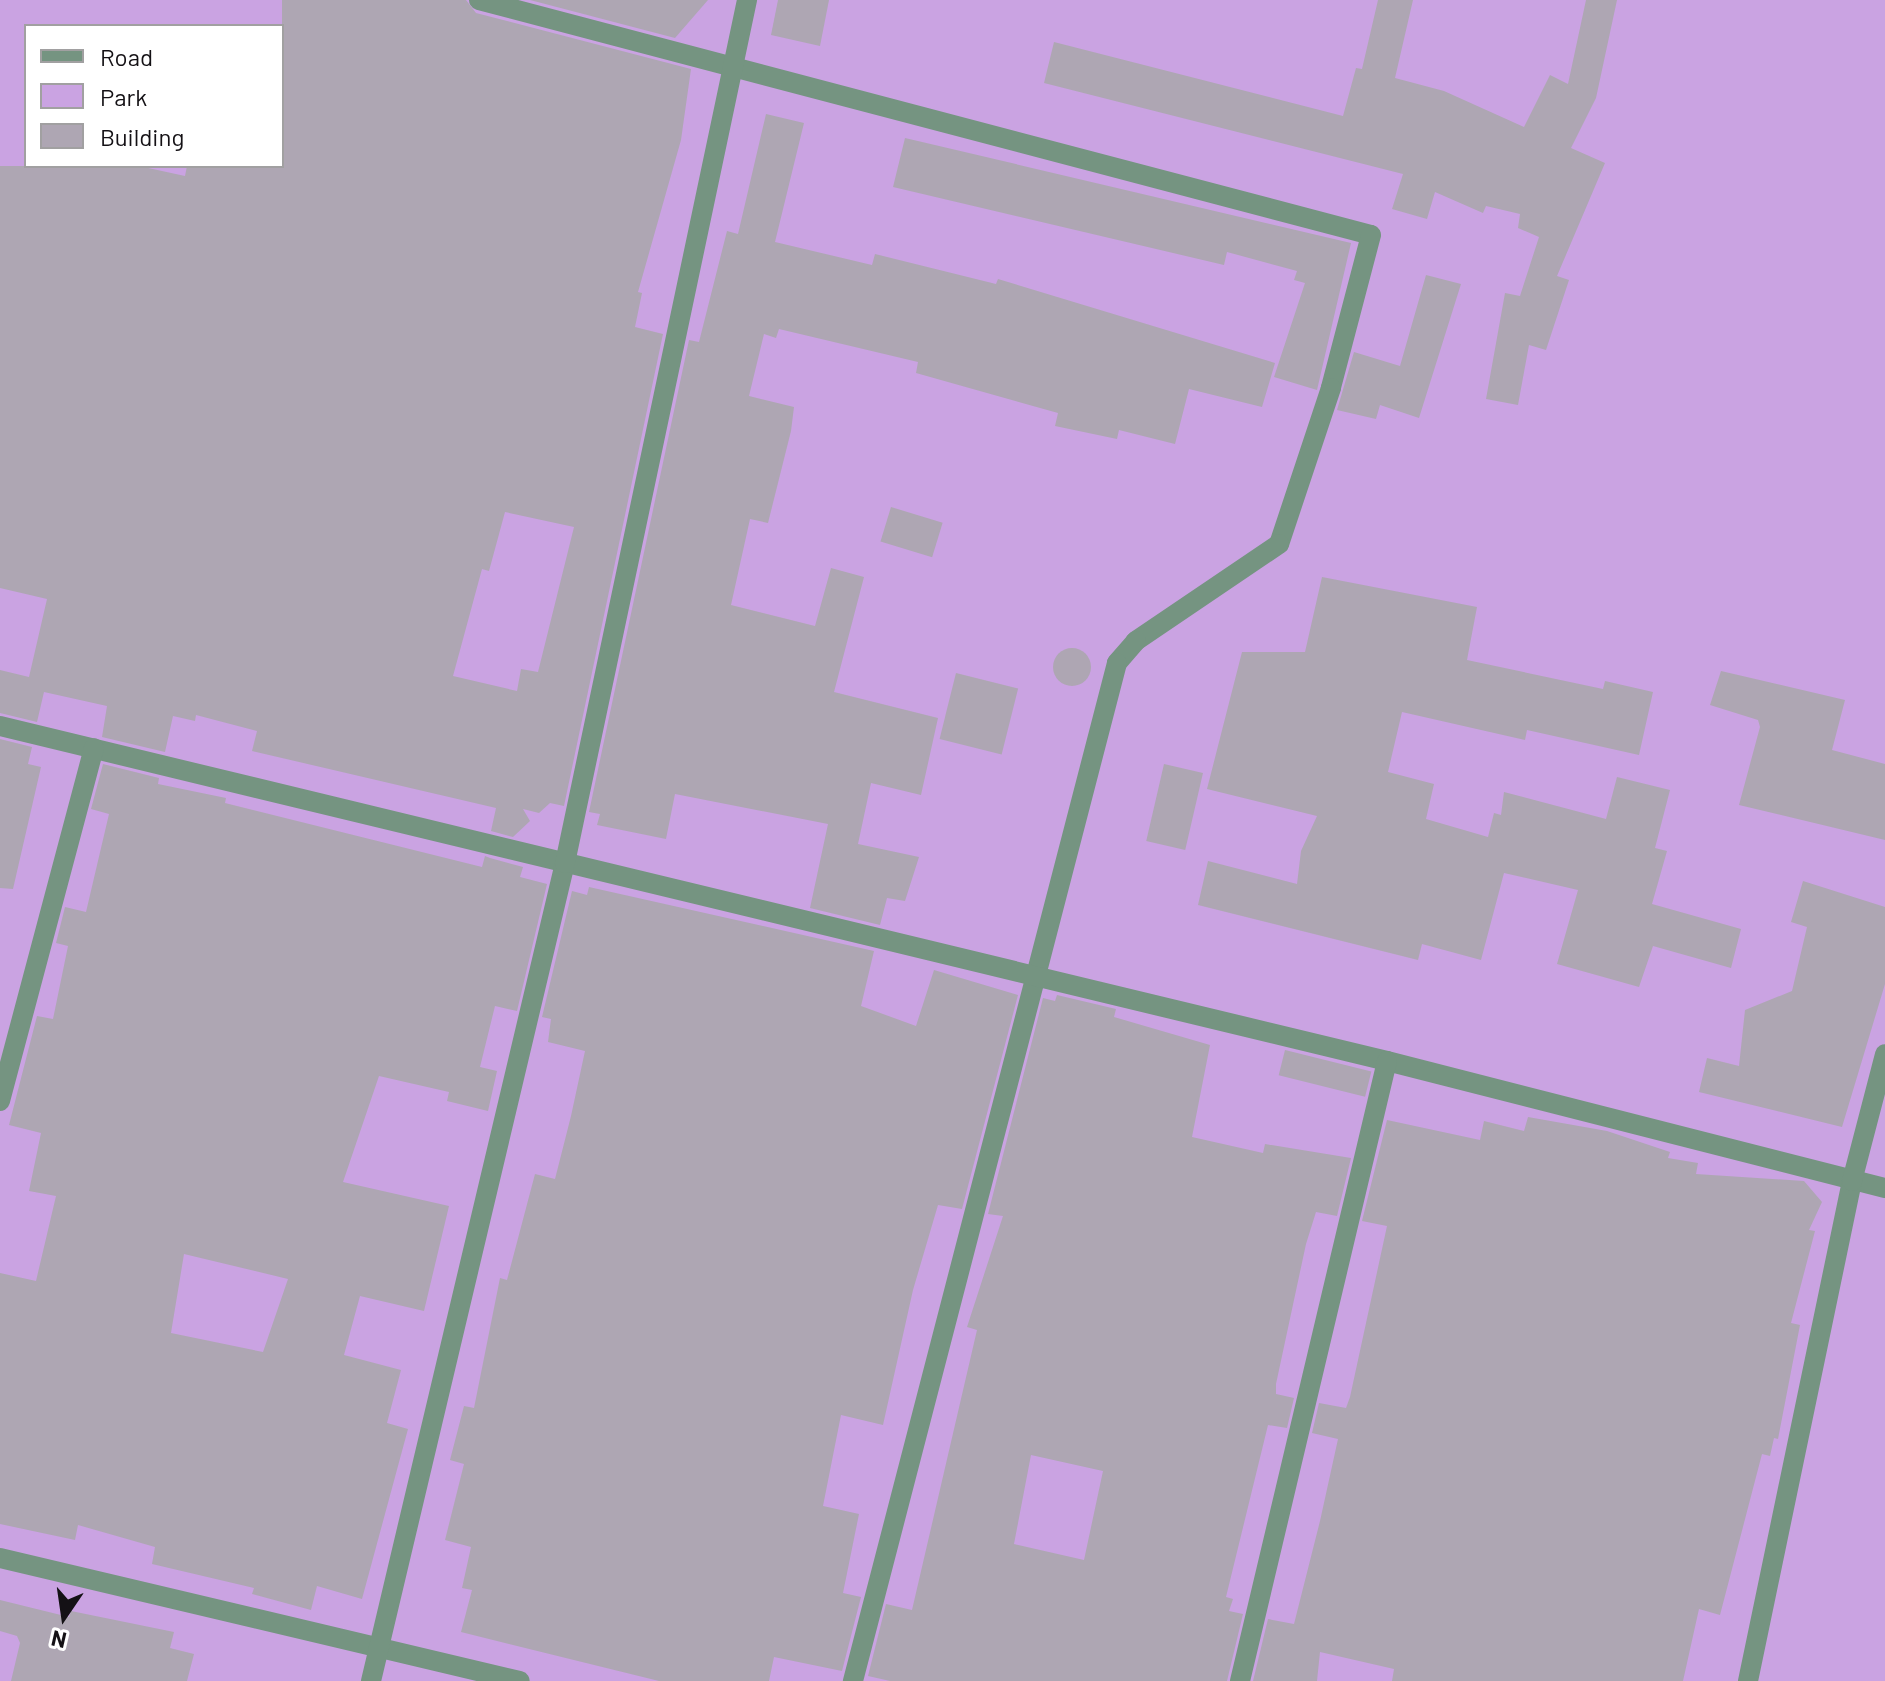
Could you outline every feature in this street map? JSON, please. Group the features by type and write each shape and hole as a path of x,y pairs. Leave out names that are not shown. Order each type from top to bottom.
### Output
{"street":[{"path":"479,0 1371,235 1331,388 1279,544 1136,641 1117,663 853,1681"},
{"path":"371,1681 565,863 730,67 747,0"},
{"path":"0,726 1387,1061 1885,1188"},
{"path":"0,1101 94,748"},
{"path":"1748,1681 1852,1181 1885,1054"},
{"path":"1240,1681 1387,1061"},
{"path":"0,1558 520,1681"}],"green space":[{"path":"0,0 1885,0 1885,1681 0,1681"}],"building":[{"path":"282,0 466,0 476,13 691,69 681,140 638,292 642,293 635,327 663,334 564,806 550,803 539,813 523,809 530,821 513,837 491,831 496,808 252,751 257,731 196,715 195,721 173,716 165,752 102,737 107,706 44,692 37,722 0,713 0,670 29,677 47,599 0,588 0,166 148,168 185,176 187,168 284,168","holes":["505,512 574,527 538,672 521,669 517,691 453,676 482,569 489,571"]},
{"path":"530,0 708,0 675,38"},
{"path":"778,0 829,0 820,46 771,35"},
{"path":"1378,0 1413,0 1395,78 1444,91 1524,127 1550,75 1568,84 1586,0 1617,0 1596,98 1571,148 1605,163 1557,276 1569,280 1546,350 1529,345 1518,405 1486,399 1505,293 1520,296 1539,237 1518,228 1520,214 1486,206 1483,213 1435,192 1427,219 1392,209 1403,174 1044,83 1054,42 1343,116 1356,68 1362,69"},
{"path":"766,114 804,123 775,242 872,265 875,254 996,284 998,279 1275,363 1262,407 1189,389 1175,444 1119,430 1117,439 1055,426 1058,413 916,373 918,362 779,329 776,338 764,334 749,396 794,407 768,523 750,519 731,605 815,626 831,568 864,577 834,692 938,718 921,795 871,783 858,844 919,857 905,901 887,898 880,925 810,908 828,824 675,794 666,839 597,825 600,814 589,812 689,340 699,342 727,231 738,234"},
{"path":"905,138 1351,243 1317,390 1274,377 1305,283 1294,280 1297,271 1227,252 1224,265 893,187"},
{"path":"1426,275 1461,284 1419,418 1380,405 1376,419 1337,410 1354,352 1400,366"},
{"path":"891,507 943,523 932,557 880,541"},
{"path":"1322,577 1477,607 1467,660 1603,689 1605,681 1653,692 1639,755 1527,730 1525,740 1402,712 1388,772 1434,784 1426,819 1488,837 1494,813 1501,815 1504,792 1606,819 1617,777 1670,790 1655,848 1667,851 1652,904 1741,929 1731,968 1653,946 1639,987 1557,964 1578,890 1504,873 1481,960 1422,944 1418,960 1198,905 1208,861 1297,884 1301,851 1317,816 1207,789 1242,652 1305,652"},
{"path":"1072,648 1086,653 1091,667 1086,681 1072,686 1058,681 1053,667 1058,653"},
{"path":"1721,671 1845,700 1832,750 1885,764 1885,840 1739,805 1760,727 1758,720 1710,705"},
{"path":"956,673 1018,688 1002,754 940,739"},
{"path":"0,739 32,747 28,764 41,767 13,889 0,888"},
{"path":"103,764 159,778 158,784 226,798 225,803 482,867 485,856 523,867 520,877 547,884 517,1011 495,1006 480,1067 497,1071 488,1111 447,1101 449,1092 379,1076 343,1182 449,1206 424,1311 360,1296 344,1355 401,1370 387,1423 408,1429 362,1599 317,1586 311,1610 252,1594 254,1588 152,1564 155,1547 78,1525 75,1540 0,1524 0,1273 36,1281 56,1196 29,1191 41,1133 9,1125 37,1016 53,1019 68,946 56,943 65,907 86,912 109,814 91,809","holes":["184,1254 288,1279 263,1352 171,1333"]},
{"path":"1164,764 1203,773 1185,850 1146,841"},
{"path":"1803,881 1885,907 1885,984 1842,1127 1699,1092 1707,1058 1739,1066 1745,1010 1792,991 1807,927 1791,922"},
{"path":"589,887 874,951 861,1006 916,1026 934,970 1018,995 962,1209 938,1205 913,1290 883,1425 841,1415 823,1506 859,1514 843,1593 861,1597 842,1671 774,1657 769,1681 659,1681 461,1632 472,1590 462,1588 471,1547 445,1540 464,1464 450,1460 464,1406 474,1408 500,1278 507,1280 535,1174 555,1179 571,1116 585,1051 548,1042 551,1019 542,1017 572,891 587,895"},
{"path":"1057,995 1116,1009 1114,1017 1210,1045 1192,1137 1263,1153 1265,1144 1351,1158 1337,1216 1316,1212 1306,1244 1276,1384 1276,1394 1294,1398 1287,1428 1268,1425 1226,1597 1233,1599 1229,1611 1243,1614 1227,1681 890,1681 868,1676 886,1604 912,1610 977,1330 967,1327 1003,1216 988,1214 1043,998 1055,1001","holes":["1031,1455 1103,1471 1084,1560 1014,1544"]},
{"path":"1285,1050 1371,1072 1365,1097 1279,1075"},
{"path":"1528,1117 1607,1131 1670,1152 1668,1158 1698,1163 1696,1174 1804,1181 1822,1202 1809,1230 1815,1231 1791,1323 1800,1325 1778,1439 1774,1438 1770,1456 1762,1454 1720,1615 1699,1609 1683,1681 1392,1681 1394,1669 1320,1652 1317,1681 1253,1681 1268,1619 1294,1624 1320,1521 1338,1439 1312,1433 1319,1403 1346,1408 1350,1397 1387,1226 1362,1221 1387,1120 1480,1140 1484,1121 1524,1131"},
{"path":"0,1600 69,1617 71,1611 174,1632 170,1648 194,1654 187,1681 11,1681 20,1643 17,1636 0,1631"}]}
